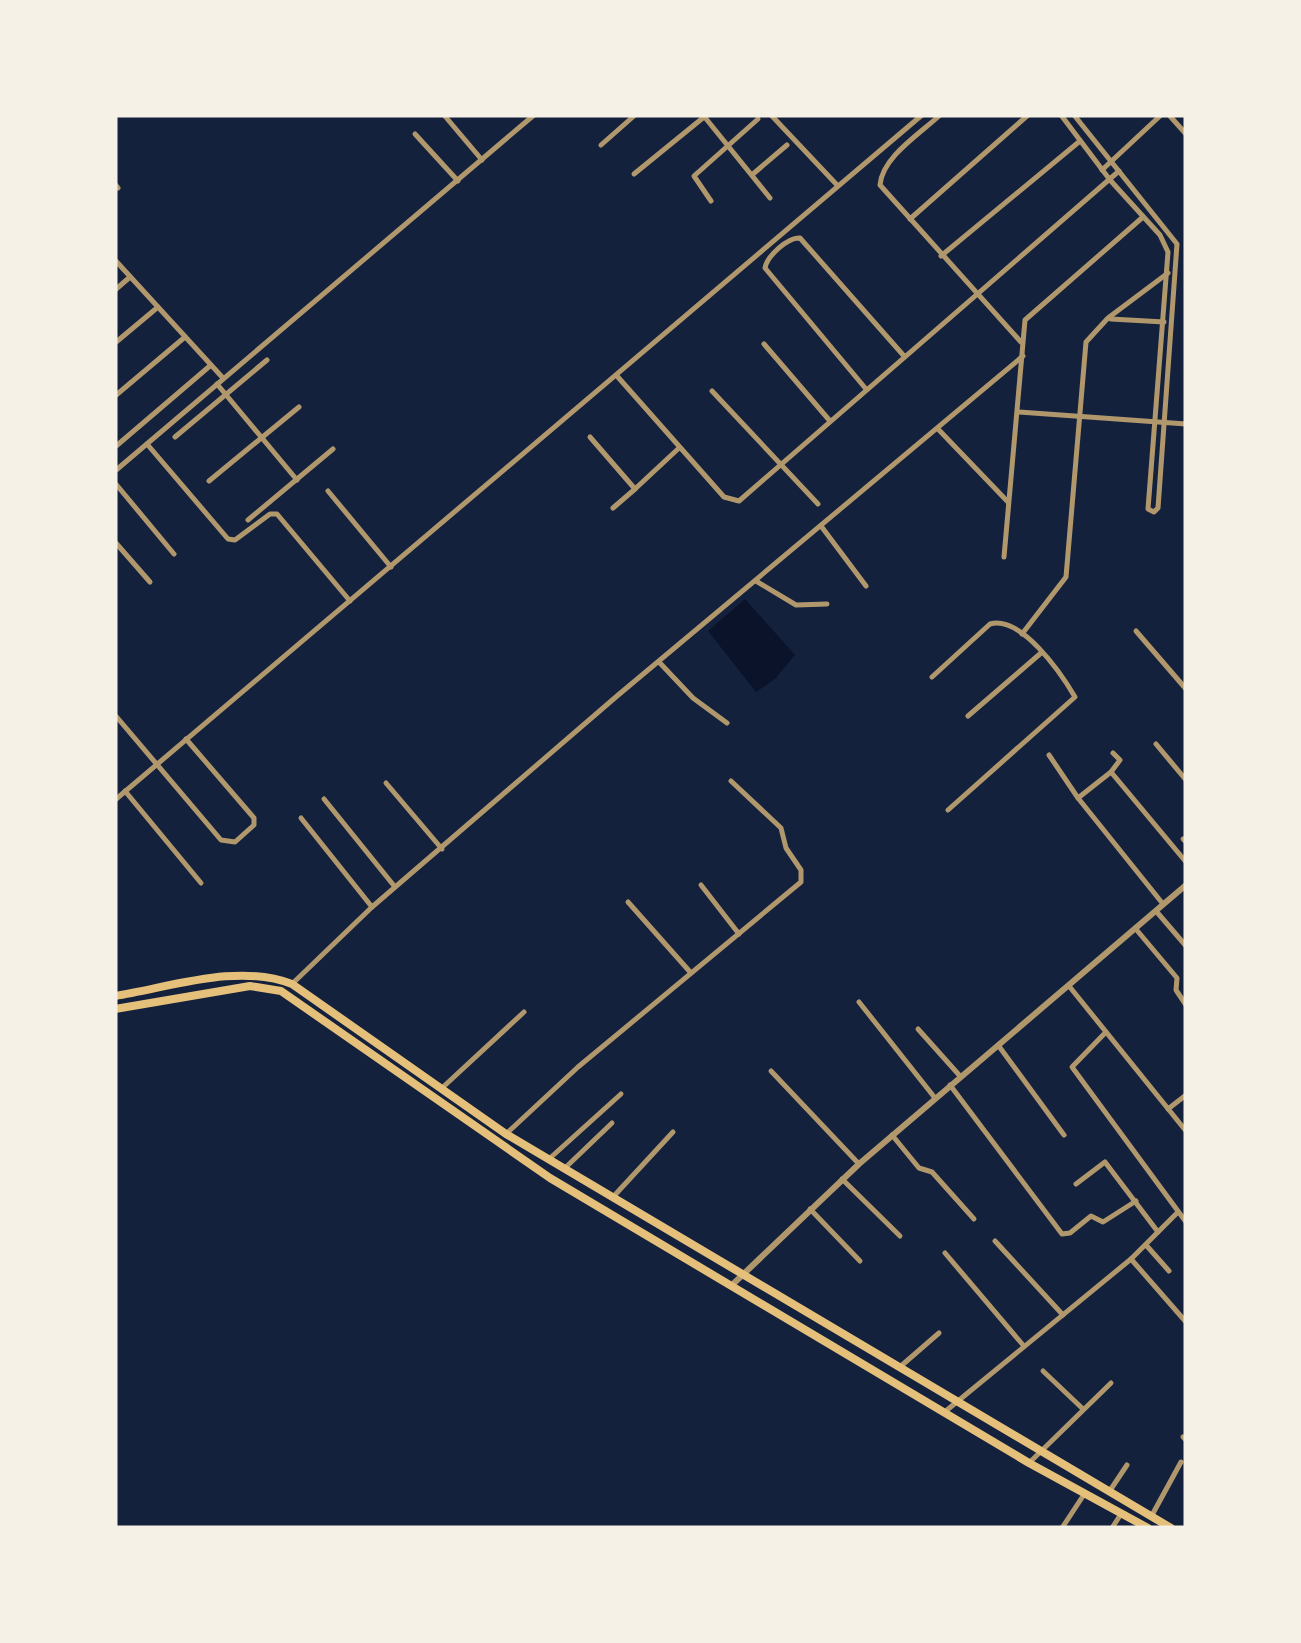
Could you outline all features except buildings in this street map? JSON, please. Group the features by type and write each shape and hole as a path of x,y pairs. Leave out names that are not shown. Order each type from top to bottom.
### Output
{"main road":[{"path":"115,996 246,974 271,976 292,984 506,1134 1172,1528"},
{"path":"115,1009 250,986 269,987 320,1016 537,1170 947,1410 1029,1463 1148,1528"},
{"path":"422,1091 430,1080"}],"street":[{"path":"444,115 482,160"},
{"path":"115,471 533,115"},
{"path":"602,145 635,115"},
{"path":"771,115 838,186"},
{"path":"115,800 922,115"},
{"path":"940,115 896,155 880,176 884,192 1023,345"},
{"path":"910,219 1028,115"},
{"path":"1061,115 1110,180 1166,243 1168,273 1150,512 1158,508 1167,423 1177,244 1074,115"},
{"path":"1102,170 1161,115"},
{"path":"1169,115 1186,134"},
{"path":"634,174 703,116 770,198"},
{"path":"711,202 693,178 758,118"},
{"path":"415,134 458,181"},
{"path":"941,256 1080,141"},
{"path":"753,174 787,145"},
{"path":"617,376 730,501 740,501 1119,171"},
{"path":"1004,556 1019,412 1022,327 1030,313 1144,217"},
{"path":"866,389 764,266 792,238 800,238 904,356"},
{"path":"115,260 223,378"},
{"path":"1022,634 1065,583 1084,347 1108,318 1168,273"},
{"path":"115,290 130,276"},
{"path":"115,343 158,308"},
{"path":"1108,318 1164,322"},
{"path":"115,396 185,337"},
{"path":"764,344 830,421"},
{"path":"292,984 395,887 1023,356"},
{"path":"175,437 267,360"},
{"path":"115,447 211,365"},
{"path":"217,384 297,480"},
{"path":"712,391 818,504"},
{"path":"209,481 298,407"},
{"path":"1019,412 1081,420 1186,424"},
{"path":"938,429 1008,502"},
{"path":"590,437 635,490"},
{"path":"146,443 228,539 235,540 277,514 350,600"},
{"path":"613,508 679,448"},
{"path":"248,520 333,449"},
{"path":"115,482 174,554"},
{"path":"328,491 391,567"},
{"path":"821,526 866,586"},
{"path":"115,542 150,582"},
{"path":"756,581 796,605 827,604"},
{"path":"932,676 990,624 1008,622 1074,694 1074,700 948,810"},
{"path":"1136,630 1186,689"},
{"path":"968,716 1040,653"},
{"path":"659,662 693,698 727,724"},
{"path":"115,715 221,840 235,842 254,825 254,818 186,739"},
{"path":"1156,744 1186,780"},
{"path":"1078,798 1112,772 1120,760 1112,752"},
{"path":"1049,756 1163,904"},
{"path":"1112,772 1186,862"},
{"path":"506,1134 578,1066 801,882 803,875 775,820 731,781"},
{"path":"386,782 442,849"},
{"path":"126,791 200,883"},
{"path":"324,799 395,887"},
{"path":"301,818 372,907"},
{"path":"702,884 739,934"},
{"path":"732,1285 859,1164 1186,885"},
{"path":"628,902 691,973"},
{"path":"1156,910 1186,946"},
{"path":"1136,928 1177,978 1176,990 1186,1005"},
{"path":"1068,985 1186,1132"},
{"path":"859,1002 935,1098"},
{"path":"442,1088 524,1012"},
{"path":"918,1029 960,1076"},
{"path":"1106,1032 1072,1067 1186,1222"},
{"path":"998,1045 1064,1135"},
{"path":"771,1071 859,1164"},
{"path":"950,1085 1062,1234 1070,1233 1091,1216 1104,1222 1136,1200"},
{"path":"549,1159 621,1094"},
{"path":"1168,1109 1186,1095"},
{"path":"565,1168 612,1123"},
{"path":"613,1197 674,1132"},
{"path":"892,1135 918,1168 932,1172 974,1219"},
{"path":"1076,1184 1105,1162 1158,1232"},
{"path":"842,1179 900,1236"},
{"path":"810,1209 860,1261"},
{"path":"947,1410 1130,1259 1178,1212"},
{"path":"994,1241 1063,1315"},
{"path":"1146,1244 1169,1270"},
{"path":"945,1253 1023,1345"},
{"path":"1130,1259 1186,1322"},
{"path":"899,1368 939,1333"},
{"path":"1043,1371 1083,1409"},
{"path":"1029,1463 1110,1383"},
{"path":"1151,1517 1182,1462"},
{"path":"1109,1492 1127,1466"},
{"path":"1062,1528 1086,1493"},
{"path":"1112,1528 1121,1513"}],"water":[{"path":"745,599 795,655 775,679 756,692 708,631"}]}
